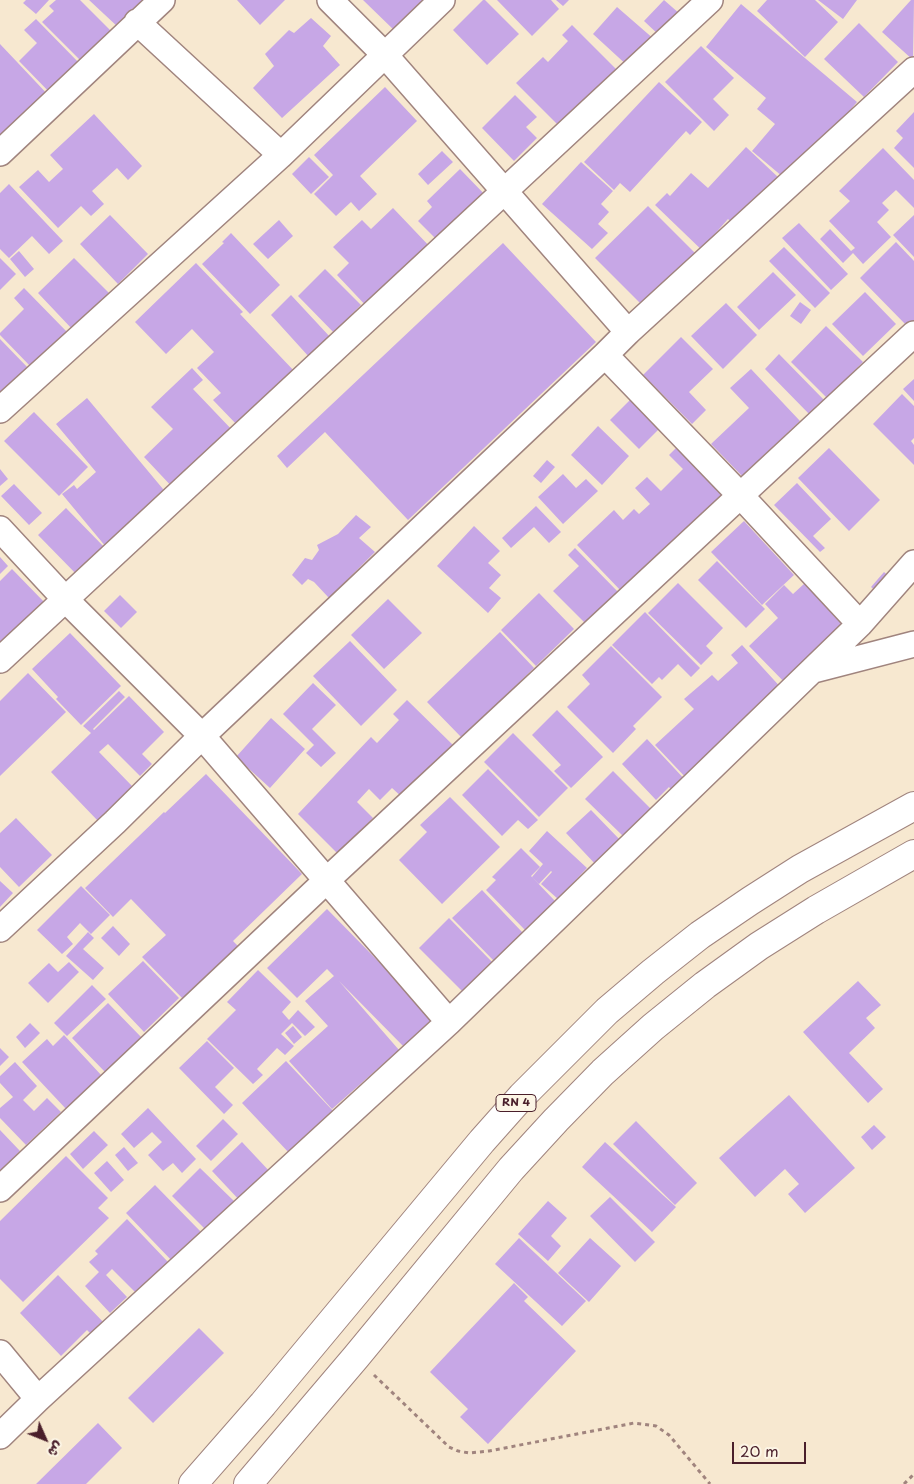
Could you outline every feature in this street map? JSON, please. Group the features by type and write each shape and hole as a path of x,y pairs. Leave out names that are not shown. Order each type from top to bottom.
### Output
{"main road":[{"name":"RN 4","path":"193,1484 263,1404 482,1141 522,1096 607,1011 700,935 750,901 800,869 914,806"},
{"path":"248,1484 356,1358 511,1169 603,1072 660,1022 759,946 816,910 914,854"}],"street":[{"path":"0,153 162,0"},
{"path":"330,0 384,54 628,332"},
{"path":"0,410 281,155 442,0"},
{"path":"0,660 710,0"},
{"path":"137,22 281,155"},
{"path":"0,929 115,822 202,736 606,355 628,332 914,70"},
{"path":"0,1189 327,880 914,334"},
{"path":"606,355 860,624"},
{"path":"0,530 66,600 202,736 449,1022"},
{"path":"0,1436 449,1022 860,624 914,563"},
{"path":"812,671 914,644"},
{"path":"0,1353 38,1399"}],"path":[{"path":"356,1358 449,1446 458,1451 469,1453 489,1451 634,1423 656,1426 669,1435 710,1484"},
{"path":"904,1484 914,1474"}],"building":[{"path":"26,0 49,0 36,14 23,3"},
{"path":"56,0 80,0 116,36 86,66 42,22 54,11 49,6"},
{"path":"89,0 144,0 145,1 119,28"},
{"path":"237,0 285,0 260,25"},
{"path":"363,0 430,0 397,33"},
{"path":"483,0 519,34 487,65 453,30"},
{"path":"497,0 551,0 559,9 532,36"},
{"path":"556,0 569,0 563,6"},
{"path":"664,0 680,14 660,36 644,21"},
{"path":"767,0 815,0 838,22 805,57 757,11"},
{"path":"818,0 857,0 843,19"},
{"path":"911,0 914,0 913,60 882,32"},
{"path":"741,4 857,102 789,182 752,151 775,124 757,109 766,98 706,47"},
{"path":"617,7 655,40 630,68 593,34"},
{"path":"311,18 331,36 323,46 340,65 282,118 253,88 274,66 265,54 289,30 294,33"},
{"path":"36,19 84,68 54,97 19,61 37,43 24,30"},
{"path":"859,23 898,62 864,97 824,59"},
{"path":"572,25 619,72 562,129 516,83 543,57 548,62 568,41 562,35"},
{"path":"0,44 52,99 0,149"},
{"path":"701,46 734,78 713,99 729,115 714,131 665,82"},
{"path":"659,82 702,122 690,135 686,131 630,192 620,183 614,190 584,162"},
{"path":"385,87 417,121 360,176 377,194 359,211 351,202 336,216 314,194 333,175 314,155"},
{"path":"515,95 537,117 526,127 537,138 514,161 482,128"},
{"path":"914,112 914,168 894,148 903,138 896,131"},
{"path":"94,114 142,166 128,180 117,168 92,191 104,204 91,216 81,206 58,228 19,187 38,170 49,182 63,169 50,155"},
{"path":"746,147 779,178 734,225 728,219 713,236 721,243 708,256 655,205 667,193 670,196 691,173 708,188"},
{"path":"883,148 914,180 914,208 896,190 882,203 889,210 877,222 891,237 863,264 853,253 843,263 820,239 830,229 851,251 855,248 829,221 850,201 839,191"},
{"path":"442,151 453,162 428,185 418,174"},
{"path":"309,157 329,177 311,194 292,174"},
{"path":"581,162 613,191 601,204 609,212 598,224 608,233 592,249 542,204"},
{"path":"460,169 490,200 443,246 418,221 432,207 427,201"},
{"path":"9,184 63,241 49,254 32,236 9,258 0,249 0,193"},
{"path":"648,206 699,257 646,309 595,258"},
{"path":"393,208 433,250 370,310 337,275 349,263 333,247 362,220 371,229"},
{"path":"110,215 148,254 118,284 80,244"},
{"path":"914,215 914,257 893,235"},
{"path":"279,220 293,236 268,259 253,244"},
{"path":"799,223 848,274 831,290 782,238"},
{"path":"231,233 280,285 250,314 202,264 224,243 222,242"},
{"path":"896,242 914,261 914,321 908,327 860,278"},
{"path":"503,243 596,342 408,520 325,432 287,468 277,456"},
{"path":"784,247 830,293 815,308 769,261"},
{"path":"19,251 34,269 25,277 10,259"},
{"path":"0,258 16,274 0,290"},
{"path":"74,258 110,294 73,330 38,293"},
{"path":"196,263 243,312 240,314 296,373 239,427 213,400 221,393 197,368 214,352 192,329 166,354 135,322"},
{"path":"325,269 361,305 343,323 349,329 339,338 298,296"},
{"path":"773,272 796,295 759,330 737,307"},
{"path":"24,288 68,333 32,368 0,335 24,309 14,298"},
{"path":"865,292 896,324 863,356 832,324"},
{"path":"291,295 331,338 310,358 271,315"},
{"path":"800,302 811,310 801,324 790,316"},
{"path":"726,303 757,335 723,369 691,336"},
{"path":"826,326 863,362 837,388 838,390 829,400 791,362"},
{"path":"681,337 713,369 689,392 706,410 692,424 643,375"},
{"path":"0,339 31,371 0,401"},
{"path":"779,354 826,402 811,416 765,369"},
{"path":"192,368 203,380 193,389 235,433 175,490 144,457 173,429 151,407"},
{"path":"751,369 800,421 742,476 711,444 749,408 730,388"},
{"path":"914,379 914,401 903,389"},
{"path":"902,394 914,406 914,438 911,441 914,445 914,465 873,424"},
{"path":"634,396 663,425 639,449 610,420"},
{"path":"87,398 168,495 106,547 62,494 74,485 77,489 96,472 56,424"},
{"path":"34,412 88,467 59,496 4,441"},
{"path":"598,426 629,456 602,485 571,455"},
{"path":"679,445 725,493 622,592 577,545 614,510 623,520 634,509 639,514 650,504 635,488 647,477 661,491 683,469 669,455"},
{"path":"829,448 880,500 849,531 798,478"},
{"path":"547,460 555,467 541,483 533,476"},
{"path":"0,469 8,479 0,486"},
{"path":"563,474 576,488 586,479 598,491 563,524 538,497"},
{"path":"797,483 831,519 813,536 825,548 820,552 774,505"},
{"path":"14,484 42,513 29,525 1,496"},
{"path":"536,506 561,532 549,543 534,527 511,548 502,538"},
{"path":"66,508 109,552 81,579 38,535"},
{"path":"356,515 371,527 359,538 375,552 329,598 314,582 308,579 302,585 292,575 305,558 312,560 319,550 317,545 338,534"},
{"path":"744,521 794,575 762,605 711,552"},
{"path":"474,526 500,551 488,563 501,575 489,588 501,598 488,613 437,566"},
{"path":"575,548 621,595 589,627 553,591 579,566 568,555"},
{"path":"0,557 8,566 0,574"},
{"path":"717,561 765,609 746,628 698,580"},
{"path":"12,569 47,605 0,651 0,581"},
{"path":"884,572 898,584 885,599 871,587"},
{"path":"678,583 723,628 706,646 713,653 701,665 648,613"},
{"path":"805,583 852,631 792,690 749,646 778,618 765,604 784,585 793,594"},
{"path":"539,593 574,629 536,666 501,630"},
{"path":"120,595 137,612 121,628 104,611"},
{"path":"388,599 422,633 384,669 351,635"},
{"path":"645,612 700,668 691,677 678,664 662,680 659,677 652,684 612,645"},
{"path":"500,632 534,668 462,738 427,702"},
{"path":"70,633 121,686 81,725 56,699 58,697 32,669"},
{"path":"350,641 397,690 361,726 313,676"},
{"path":"742,645 784,691 688,780 655,745 694,709 684,699 712,675 718,681 738,663 731,655"},
{"path":"611,646 662,697 633,726 636,729 613,753 567,707 590,684 582,675"},
{"path":"28,673 66,712 0,776 0,701"},
{"path":"313,683 336,705 312,729 336,753 321,767 306,753 314,745 283,714"},
{"path":"119,691 125,697 94,730 129,696 164,732 142,754 152,764 140,776 108,744 99,752 132,786 98,821 51,772 91,733 83,726"},
{"path":"407,700 454,746 403,798 392,788 380,800 369,789 357,802 373,818 338,854 298,814 371,737 377,743 399,720 393,714"},
{"path":"557,710 603,757 571,788 554,771 561,765 532,735"},
{"path":"271,718 305,749 270,788 236,757"},
{"path":"513,733 568,788 539,817 484,762"},
{"path":"647,739 688,783 675,795 669,787 656,800 622,764"},
{"path":"488,769 538,820 528,829 518,820 502,836 462,795"},
{"path":"613,771 652,810 624,837 585,799"},
{"path":"206,774 302,874 233,941 240,948 185,1001 142,957 166,935 131,899 113,917 85,888"},
{"path":"450,797 500,847 442,904 399,860 427,832 420,825"},
{"path":"591,810 623,843 598,867 566,833"},
{"path":"16,818 52,855 19,887 0,867 0,833"},
{"path":"547,831 587,868 558,899 541,884 551,871 539,884 532,877 543,864 529,851"},
{"path":"521,848 540,867 531,876 555,901 525,930 486,890 496,880 492,877"},
{"path":"0,881 13,893 0,907"},
{"path":"81,886 110,915 91,934 80,923 67,937 73,944 62,954 37,930"},
{"path":"482,890 523,933 494,961 452,918"},
{"path":"327,909 435,1019 405,1048 339,981 399,1050 332,1109 289,1061 328,1026 305,1001 334,976 327,969 297,998 267,968"},
{"path":"449,918 496,966 466,995 419,948"},
{"path":"113,926 130,944 119,956 101,938"},
{"path":"88,932 94,938 83,949 104,968 93,980 66,956"},
{"path":"143,961 179,998 144,1032 108,994"},
{"path":"69,962 79,972 48,1003 28,983 49,963 58,972"},
{"path":"258,970 291,1002 282,1012 289,1020 298,1010 315,1027 305,1036 292,1023 281,1034 294,1046 285,1055 277,1048 257,1069 263,1075 253,1084 207,1039 236,1010 227,1002"},
{"path":"858,981 881,1005 866,1018 875,1028 849,1053 883,1089 868,1103 803,1032"},
{"path":"92,985 106,999 67,1036 54,1023"},
{"path":"108,1003 142,1038 106,1073 72,1038"},
{"path":"30,1023 40,1033 25,1048 16,1037"},
{"path":"293,1026 302,1037 294,1044 285,1033"},
{"path":"64,1035 102,1076 67,1110 22,1062 47,1039 53,1046"},
{"path":"207,1041 234,1068 215,1087 233,1105 224,1114 179,1068"},
{"path":"0,1048 9,1057 0,1066"},
{"path":"286,1061 335,1113 291,1155 242,1103"},
{"path":"15,1062 37,1086 23,1100 34,1111 47,1098 61,1112 26,1145 0,1118 0,1108 13,1097 0,1083 0,1076"},
{"path":"789,1095 855,1168 805,1213 788,1194 799,1184 785,1169 755,1197 719,1158"},
{"path":"148,1108 196,1159 182,1173 173,1163 163,1171 148,1155 162,1142 152,1132 134,1148 121,1134"},
{"path":"223,1119 238,1134 211,1161 196,1146"},
{"path":"636,1121 697,1183 675,1205 613,1144"},
{"path":"874,1125 886,1137 872,1150 861,1137"},
{"path":"0,1130 20,1151 0,1172"},
{"path":"94,1131 108,1145 83,1169 70,1154"},
{"path":"242,1142 272,1174 242,1203 212,1171"},
{"path":"605,1142 676,1207 652,1232 582,1167"},
{"path":"124,1147 138,1163 128,1171 115,1155"},
{"path":"66,1156 108,1198 98,1208 109,1218 23,1302 0,1279 0,1221"},
{"path":"107,1161 124,1180 111,1192 94,1173"},
{"path":"200,1168 235,1202 206,1230 172,1196"},
{"path":"155,1185 202,1233 173,1262 126,1213"},
{"path":"610,1197 655,1242 635,1262 590,1216"},
{"path":"548,1201 567,1218 551,1236 561,1246 548,1261 518,1234"},
{"path":"127,1219 168,1262 136,1293 112,1269 106,1275 127,1297 110,1313 85,1286 99,1272 89,1262 98,1254 95,1251"},
{"path":"519,1238 586,1301 562,1326 495,1264"},
{"path":"590,1238 621,1266 589,1302 558,1273"},
{"path":"58,1275 106,1325 94,1337 87,1330 61,1356 20,1313"},
{"path":"514,1283 528,1297 524,1301 576,1351 488,1444 460,1417 468,1409 430,1372"},
{"path":"199,1328 224,1353 153,1423 128,1398"},
{"path":"98,1423 122,1448 86,1484 36,1484"}]}
